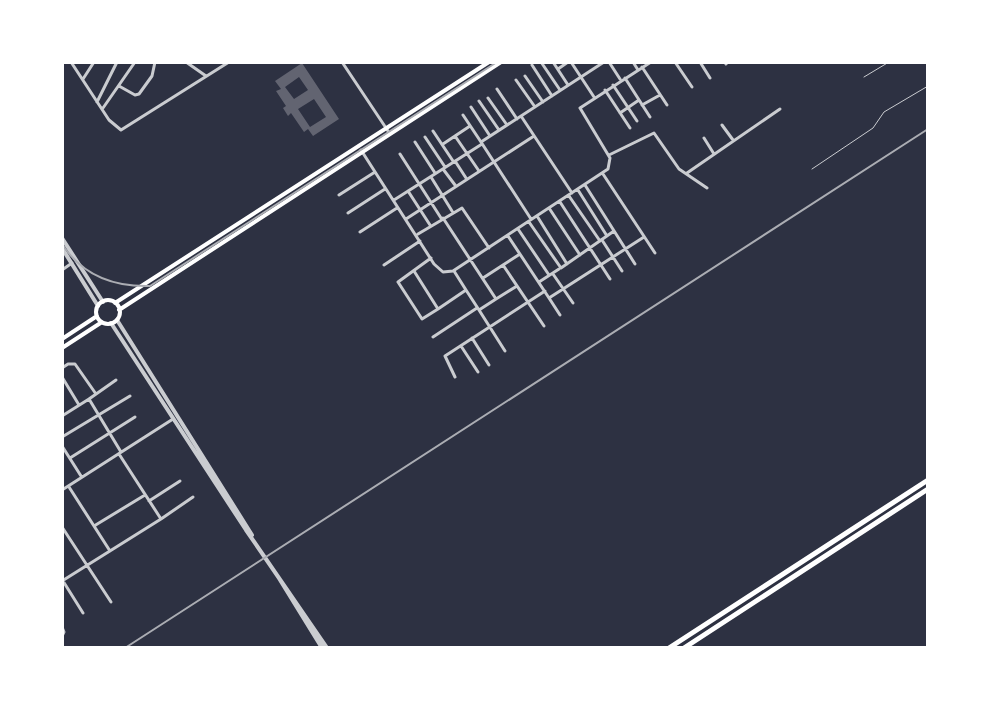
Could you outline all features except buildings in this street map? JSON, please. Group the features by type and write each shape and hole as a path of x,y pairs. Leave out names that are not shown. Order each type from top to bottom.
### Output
{"main road":[{"path":"388,132 489,62"},
{"path":"62,339 97,316 101,304 115,303 501,62"},
{"path":"62,348 102,322 114,322 119,310 360,150"},
{"path":"115,303 119,310"},
{"path":"97,316 102,322"},
{"path":"669,648 928,480"},
{"path":"684,648 928,489"},
{"path":"743,600 747,607"}],"street":[{"path":"71,62 113,124 125,129 229,62"},
{"path":"83,79 94,62"},
{"path":"97,102 117,62"},
{"path":"102,109 135,62"},
{"path":"119,86 139,94 152,76 155,62"},
{"path":"186,62 206,76"},
{"path":"342,62 388,132"},
{"path":"541,62 560,90"},
{"path":"553,62 568,85"},
{"path":"558,69 570,62 594,97"},
{"path":"394,201 581,76 607,62 650,117"},
{"path":"633,62 667,105"},
{"path":"360,150 440,270 453,271 603,174 610,164 608,155 580,110 582,105 651,62"},
{"path":"675,62 692,87"},
{"path":"700,62 710,78"},
{"path":"532,65 552,96"},
{"path":"525,76 543,102"},
{"path":"516,80 535,107"},
{"path":"613,85 637,121"},
{"path":"497,89 534,136 622,271"},
{"path":"605,90 630,128"},
{"path":"620,113 660,94"},
{"path":"488,98 507,125"},
{"path":"479,101 499,130"},
{"path":"471,107 490,136"},
{"path":"686,174 780,109"},
{"path":"463,115 561,268"},
{"path":"722,125 733,140"},
{"path":"442,144 470,126"},
{"path":"433,131 467,179"},
{"path":"608,155 654,133 676,165 707,188"},
{"path":"455,136 479,171"},
{"path":"406,219 534,136"},
{"path":"425,137 456,186"},
{"path":"704,138 714,154"},
{"path":"415,142 436,173"},
{"path":"400,154 496,299"},
{"path":"339,195 375,172"},
{"path":"603,174 655,253"},
{"path":"431,177 453,212"},
{"path":"585,185 635,264"},
{"path":"348,213 386,189"},
{"path":"578,190 607,236"},
{"path":"408,191 431,226"},
{"path":"560,202 610,279"},
{"path":"360,232 398,207"},
{"path":"417,235 460,207 489,248"},
{"path":"549,208 580,255"},
{"path":"537,216 567,264"},
{"path":"518,229 573,303"},
{"path":"539,282 614,231"},
{"path":"508,235 560,315"},
{"path":"549,298 644,237"},
{"path":"62,238 101,304"},
{"path":"384,265 420,241"},
{"path":"62,248 101,304"},
{"path":"483,278 520,254"},
{"path":"431,258 398,282 422,319 466,290"},
{"path":"62,270 72,263"},
{"path":"503,265 544,326"},
{"path":"414,271 438,309"},
{"path":"453,271 505,351"},
{"path":"433,337 517,286"},
{"path":"455,377 444,357 545,291"},
{"path":"114,322 325,648"},
{"path":"472,338 489,365"},
{"path":"461,346 478,372"},
{"path":"62,368 75,364 96,394"},
{"path":"62,377 79,405"},
{"path":"62,416 116,380"},
{"path":"62,437 130,396"},
{"path":"89,399 161,519"},
{"path":"70,458 135,417"},
{"path":"110,551 64,487 176,418"},
{"path":"62,446 82,477"},
{"path":"149,501 180,481"},
{"path":"94,526 145,495"},
{"path":"83,613 62,581 193,497"},
{"path":"62,527 111,602"},
{"path":"62,627 62,636"}],"lane":[{"path":"864,77 889,62"},
{"path":"812,169 873,128 884,112 928,86"}],"railway":[{"path":"62,244 79,264 100,277 124,284 150,286 497,62"},
{"path":"125,648 928,129"}]}
